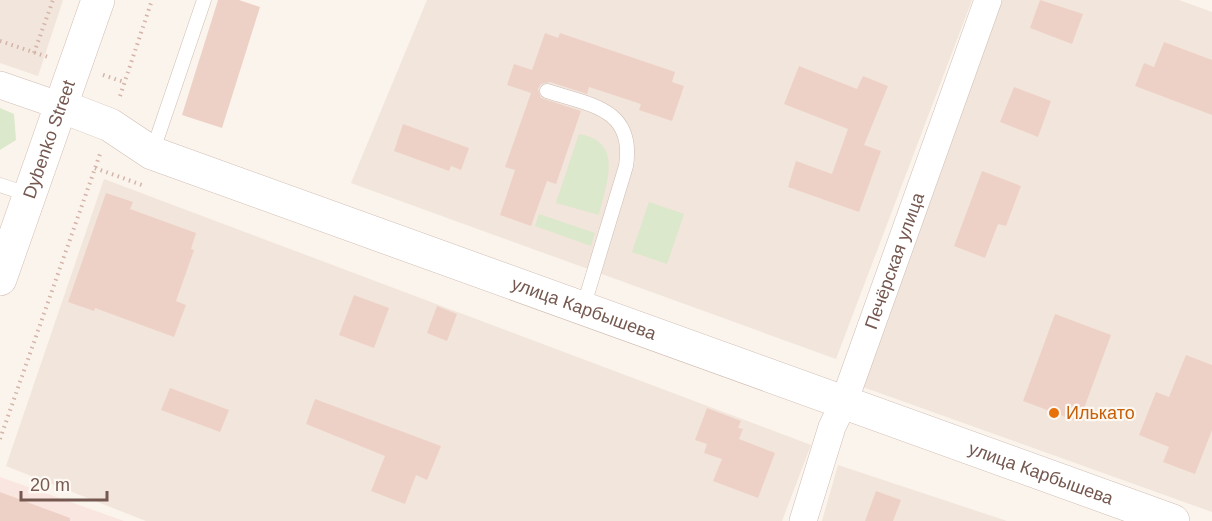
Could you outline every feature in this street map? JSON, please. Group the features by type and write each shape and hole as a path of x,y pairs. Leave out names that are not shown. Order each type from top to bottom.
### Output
{"street":[{"name":"Dybenko Street","path":"0,279 15,190 61,106 98,0"},
{"name":"Печёрская улица","path":"803,521 832,427 844,402 988,0"},
{"name":"улица Карбышева","path":"0,85 110,125 152,153 1173,521"}],"lane":[{"path":"152,153 204,0"},
{"path":"547,91 606,111 621,124 627,146 620,187 583,308"}],"path":[{"path":"34,53 53,0"},
{"path":"0,439 152,0"}],"shaded area":[{"path":"0,0 63,0 38,76 0,63"},
{"path":"427,0 972,0 836,359 351,183"},
{"path":"1002,0 1179,0 1212,12 1212,512 860,386"},
{"path":"104,179 811,445 782,521 146,521 6,466"},
{"path":"838,465 1007,521 822,521"},
{"path":"0,477 124,521 0,521"}],"green space":[{"path":"0,108 14,114 16,140 0,150"},
{"path":"579,134 603,146 607,155 608,178 599,215 556,203"},
{"path":"649,202 684,214 667,264 632,252"},
{"path":"539,214 595,233 591,246 535,226"}],"building":[{"path":"218,0 239,0 260,7 222,128 182,115"},
{"path":"1040,0 1083,14 1072,44 1030,28"},
{"path":"545,33 558,38 560,33 675,72 672,82 684,86 672,121 639,110 641,104 589,87 587,94 550,82 541,84 538,89 541,98 581,111 556,184 547,181 531,226 500,215 515,170 505,167 531,93 507,85 514,64 532,70"},
{"path":"1164,42 1212,60 1212,115 1135,86 1144,63 1154,67"},
{"path":"799,66 857,89 863,76 888,86 864,145 881,151 859,212 788,187 796,161 832,174 848,129 784,104"},
{"path":"1014,87 1051,101 1038,137 1000,122"},
{"path":"403,124 469,148 461,170 451,166 449,171 394,151"},
{"path":"982,171 1021,186 1006,226 998,224 985,258 954,246"},
{"path":"106,193 133,202 130,209 196,233 191,249 194,250 176,301 186,305 174,337 95,308 94,311 68,302"},
{"path":"354,295 389,308 374,348 339,335"},
{"path":"437,306 457,314 447,341 427,333"},
{"path":"1055,314 1111,335 1079,422 1023,401"},
{"path":"1186,355 1212,365 1212,430 1195,474 1163,462 1169,447 1139,435 1156,392 1169,397"},
{"path":"170,388 229,410 220,432 161,410"},
{"path":"315,399 441,446 427,480 416,475 405,504 371,491 385,456 306,424"},
{"path":"707,408 741,421 738,428 743,429 739,439 775,453 758,498 713,481 722,459 704,453 707,444 695,440"},
{"path":"876,491 901,500 893,521 865,521"},
{"path":"0,492 70,518 70,521 0,521"}],"place":[{"name":"Илькато","path":"1054,413"}]}
